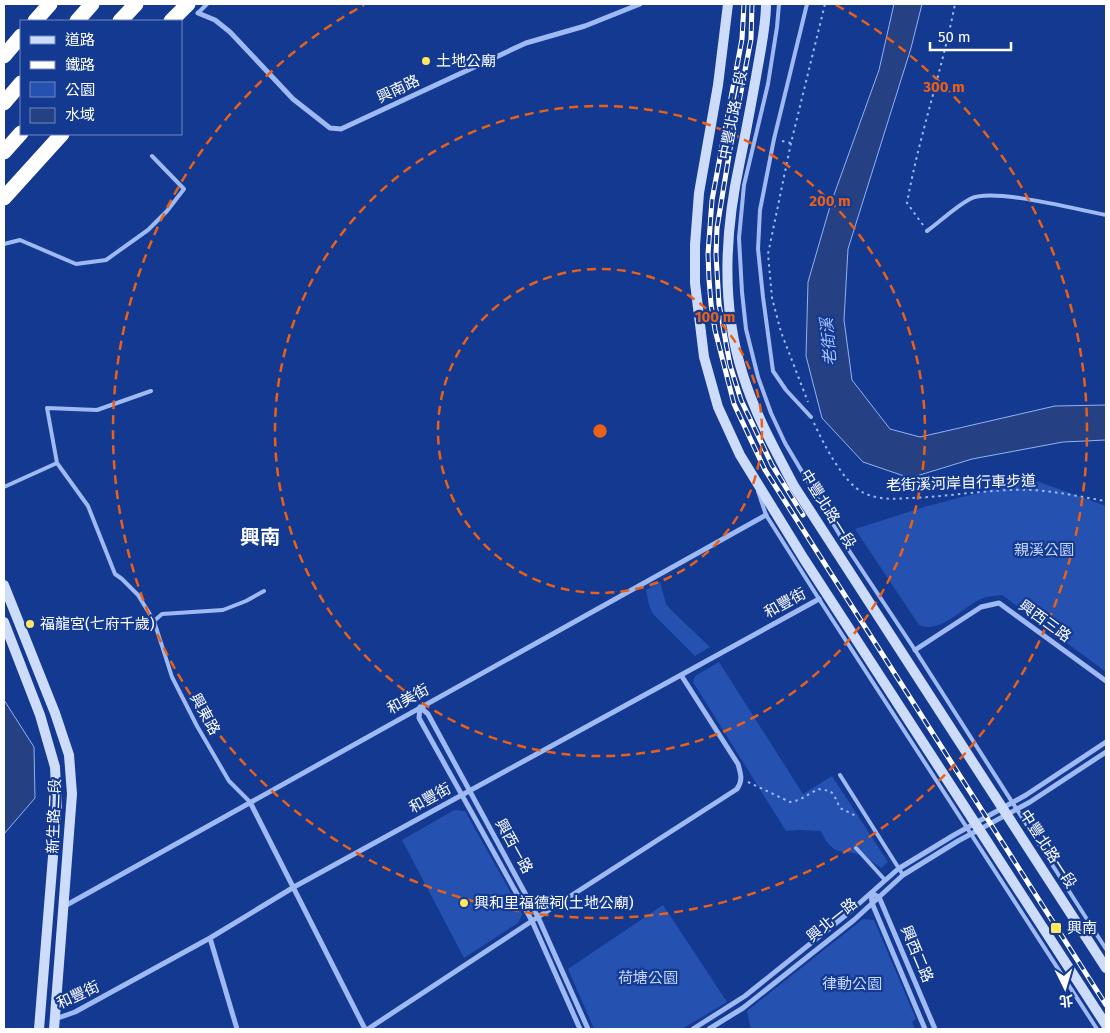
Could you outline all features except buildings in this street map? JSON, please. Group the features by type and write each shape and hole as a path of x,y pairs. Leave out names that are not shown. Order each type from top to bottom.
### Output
{"highway":[{"path":"36,20 50,4"},
{"path":"78,20 92,4"},
{"path":"121,20 136,4"},
{"path":"161,20 175,4"},
{"path":"173,20 193,9"},
{"path":"4,56 20,37"},
{"path":"4,103 20,84"},
{"path":"4,152 20,134"},
{"path":"4,198 61,135"}],"main road":[{"name":"中豐北路一段","path":"728,4 718,85 699,193 695,245 695,283 704,357 718,408 740,455 804,559 974,828 1106,1025"},
{"name":"中豐北路一段","path":"766,4 764,30 750,116 732,203 728,245 729,286 734,336 743,376 770,440 794,486 1010,809 1106,968"},
{"name":"新生路二段","path":"4,585 55,713 69,755 72,794 54,1024"},
{"name":"新生路二段","path":"4,622 40,715 56,767 57,807 39,1029"}],"street":[{"name":"興南路","path":"193,9 215,20 230,32 293,99 330,128 341,129 526,44 585,26 640,4"},
{"name":"和美街","path":"63,907 766,515"},
{"name":"和豐街","path":"54,1024 210,938 294,887 819,598"},
{"name":"興西三路","path":"915,650 981,607 999,603 1106,681"},
{"path":"367,1029 737,790 742,779 738,764 681,675"},
{"path":"420,708 420,718 532,921 580,1029"},
{"name":"興西一路","path":"420,708 428,714 538,917 588,1029"},
{"path":"974,828 1010,809 1106,742"},
{"path":"693,1029 745,996 898,869 1010,809 1106,752"},
{"name":"興東路","path":"250,802 367,1029"},
{"name":"興北一路","path":"709,1029 743,1008 872,903 903,875 974,828"},
{"path":"871,893 879,897"},
{"path":"871,893 872,903 925,1029"},
{"name":"興西二路","path":"879,897 935,1029"},
{"path":"210,938 237,1029"}],"lane":[{"path":"193,9 207,4"},
{"name":"中豐北路一段","path":"779,4 778,27 768,84 744,185 739,238 746,329 758,377 771,413 786,442 848,549 915,650 1010,809 1106,949"},
{"path":"806,4 774,140 760,210 758,249 762,297 773,371 786,390 810,417"},
{"path":"4,244 20,240 76,264 106,260 148,230 167,211 184,188 152,156"},
{"path":"927,231 971,198 991,195 1018,198 1106,215"},
{"path":"4,487 57,463 48,408 97,410 151,391"},
{"name":"興東路","path":"57,463 88,506 115,574 122,578 138,595 154,621 172,677 197,726 229,781 250,802"},
{"name":"中豐北路一段","path":"752,475 766,515 819,598 974,828 1097,1029"},
{"path":"154,621 162,614 223,610 246,601 264,591"},
{"path":"840,775 903,875"},
{"path":"856,848 885,880"}],"path":[{"name":"老街溪河岸自行車步道","path":"825,4 791,143 768,254 772,298 781,332 810,407 810,417 826,448 850,482 863,493 877,497 894,499 933,497 1013,490 1041,491 1106,501"},
{"path":"927,231 907,203 913,168 944,59 955,4"},
{"path":"774,140 791,143"},
{"path":"742,779 790,802 799,800 818,789 830,791 840,808 855,815 861,823"}],"green space":[{"name":"親溪公園","path":"1031,479 1106,506 1106,672 1002,595 981,599 950,619 935,626 919,625 855,529 924,507"},
{"path":"660,582 666,604 710,647 695,656 653,614 646,590"},
{"path":"719,662 803,794 832,776 888,862 881,868 854,853 835,850 827,842 821,831 786,831 693,682 695,676"},
{"path":"454,810 465,811 522,915 518,923 464,958 402,840"},
{"name":"荷塘公園","path":"663,905 727,1002 682,1029 594,1029 568,969"},
{"name":"律動公園","path":"863,919 874,920 916,1019 912,1022 915,1029 751,1029 747,1011"}],"water":[{"name":"老街溪","path":"894,4 922,4 911,48 848,249 844,320 852,380 890,429 920,437 1055,406 1106,405 1106,440 1063,442 972,459 910,478 863,462 822,418 806,356 808,282 831,203 879,70"},
{"path":"4,700 34,747 35,798 4,834"}],"railway":[{"path":"744,4 742,39 712,200 708,254 711,304 715,330 734,404 765,470 1106,1005"},
{"path":"752,4 751,39 717,228 716,255 719,304 730,365 741,400 772,465 803,515"}],"place":[{"name":"土地公廟","path":"426,61"},
{"name":"福龍宮(七府千歲)","path":"30,624"},
{"name":"興和里福德祠(土地公廟)","path":"464,903"},
{"name":"興南","path":"1056,928"}],"district":[{"name":"興南","path":"260,537"}]}
